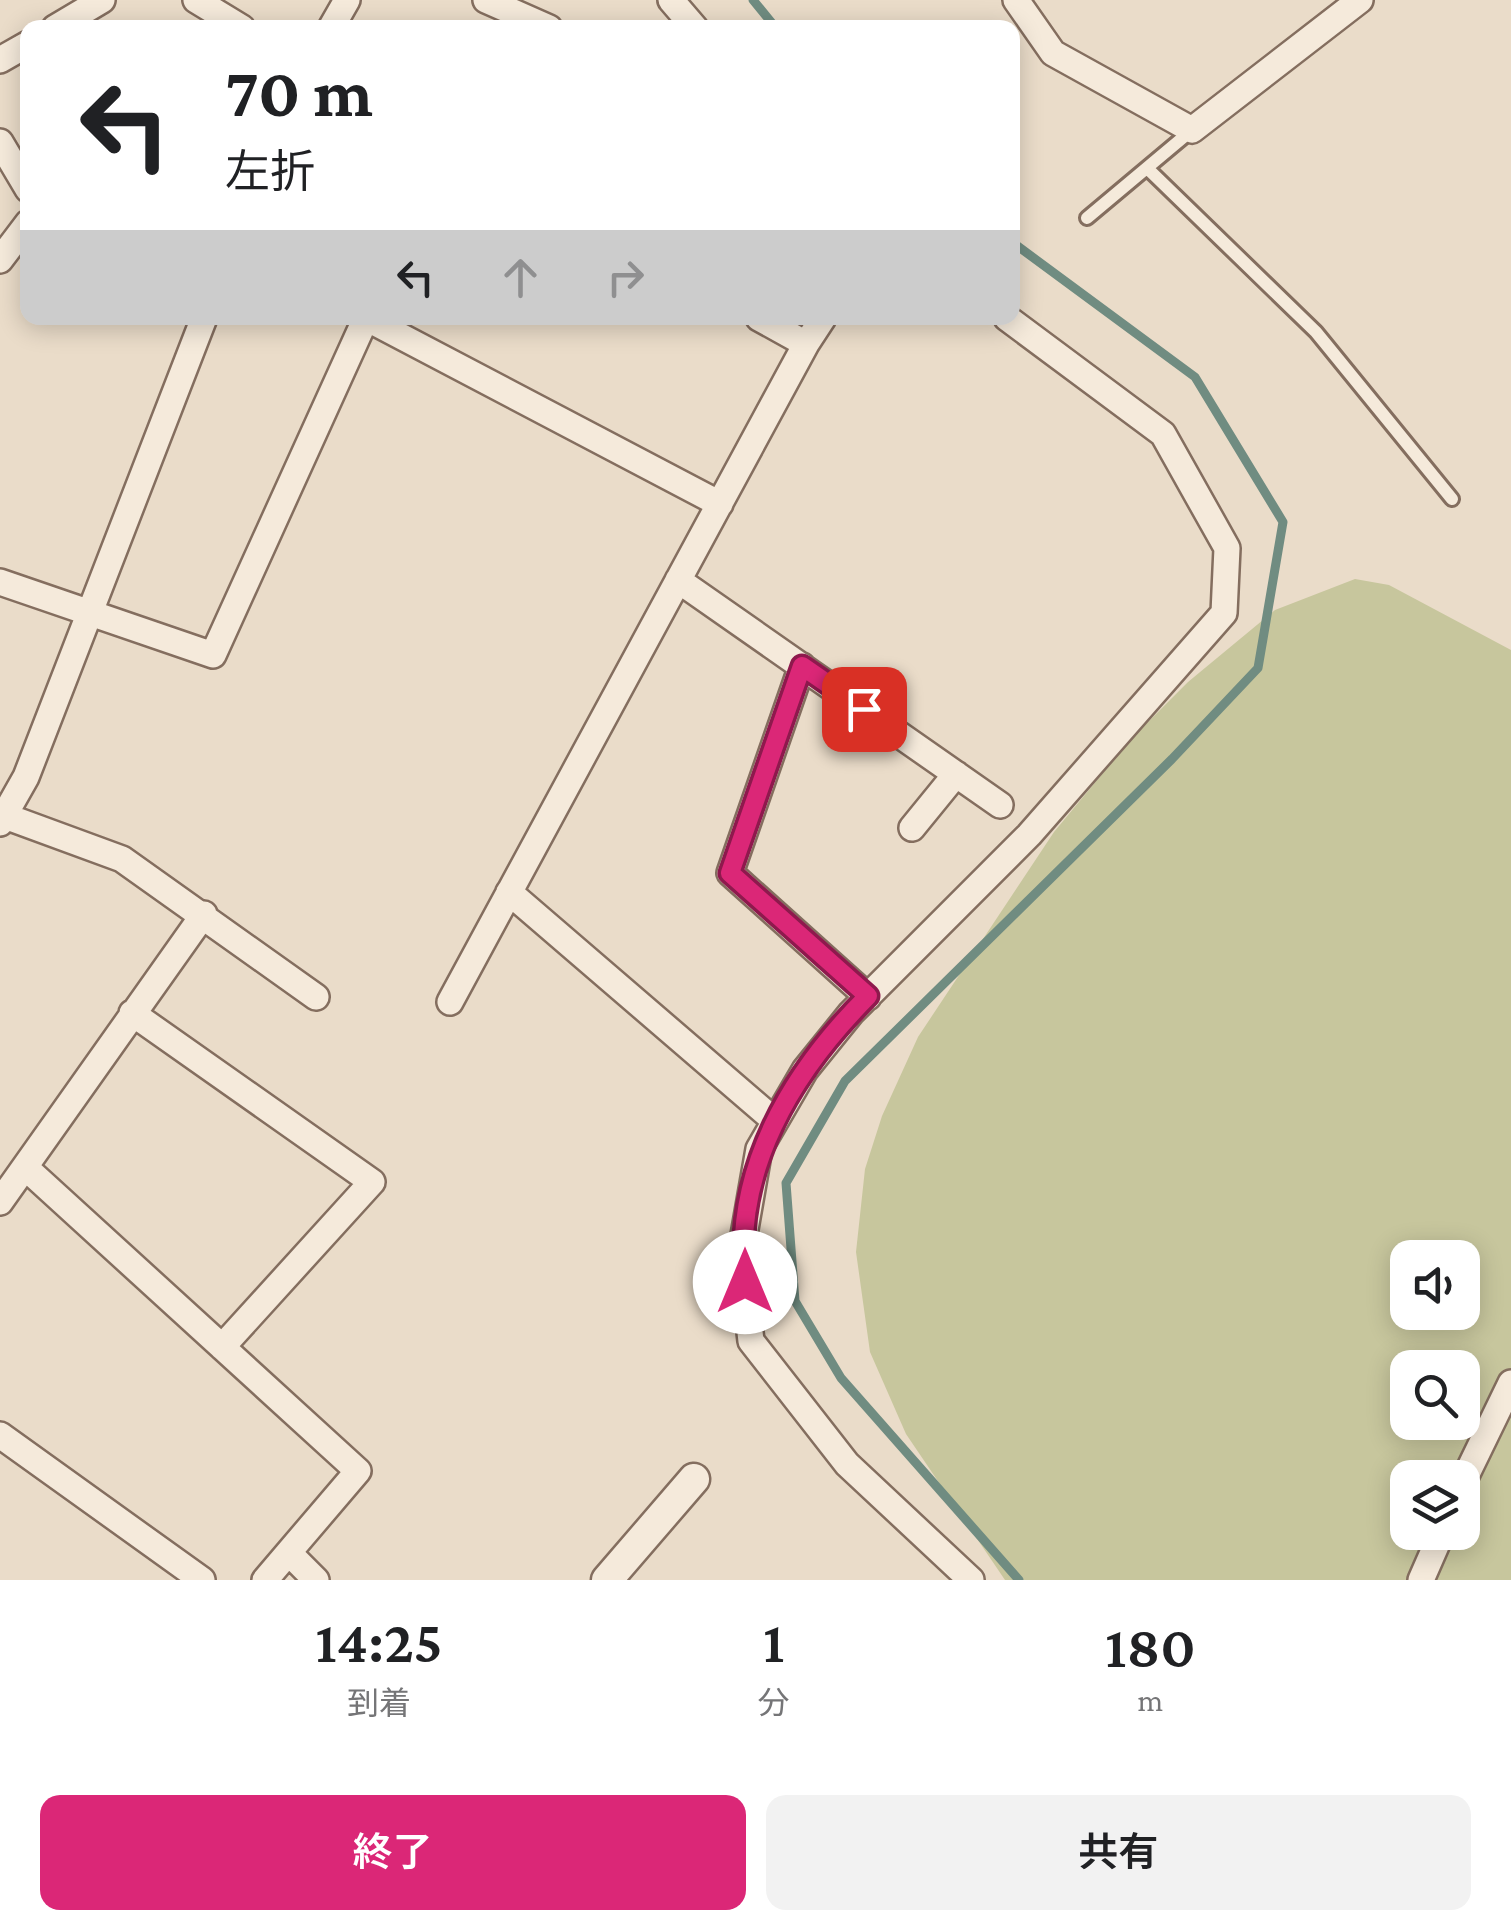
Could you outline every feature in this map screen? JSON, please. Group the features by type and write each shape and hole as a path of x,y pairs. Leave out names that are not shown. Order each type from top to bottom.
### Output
{"street":[{"path":"68,20 102,0"},
{"path":"196,0 229,20"},
{"path":"486,0 532,20"},
{"path":"671,0 687,20"},
{"path":"1016,0 1053,53 1192,130 1360,0"},
{"path":"0,142 20,176"},
{"path":"0,260 20,234"},
{"path":"201,325 90,616 5,805 122,859 316,997"},
{"path":"0,582 90,616 213,654 363,325"},
{"path":"379,325 720,504"},
{"path":"772,325 806,344"},
{"path":"450,1002 818,325"},
{"path":"970,1580 848,1464 751,1341 742,1252 759,1150 805,1070 868,996 1029,835 1224,613 1227,548 1163,434 1017,325"},
{"path":"678,580 1000,804"},
{"path":"802,666 730,873 868,996"},
{"path":"912,828 956,774"},
{"path":"509,892 775,1121"},
{"path":"0,1202 204,914"},
{"path":"132,1013 372,1182 222,1347"},
{"path":"26,1168 358,1471 266,1580"},
{"path":"1474,1460 1511,1383"},
{"path":"0,1435 202,1580"},
{"path":"607,1580 694,1479"},
{"path":"1422,1580 1434,1550"},
{"path":"289,1553 316,1580"}],"lane":[{"path":"1086,218 1192,130"},
{"path":"1147,168 1316,332 1452,499"}],"green space":[{"path":"1355,579 1389,585 1511,650 1511,1580 1005,1580 906,1434 870,1352 856,1252 865,1169 882,1116 918,1037 1054,832 1132,738 1188,682 1275,610"}],"waterway":[{"path":"753,0 769,20"},
{"path":"1019,1580 841,1378 795,1301 786,1183 845,1081 1172,759 1258,668 1283,522 1195,377 1020,248"}],"route":[{"path":"745,1282 742,1252 759,1150 805,1070 868,996 730,873 802,666 864,709"}]}
